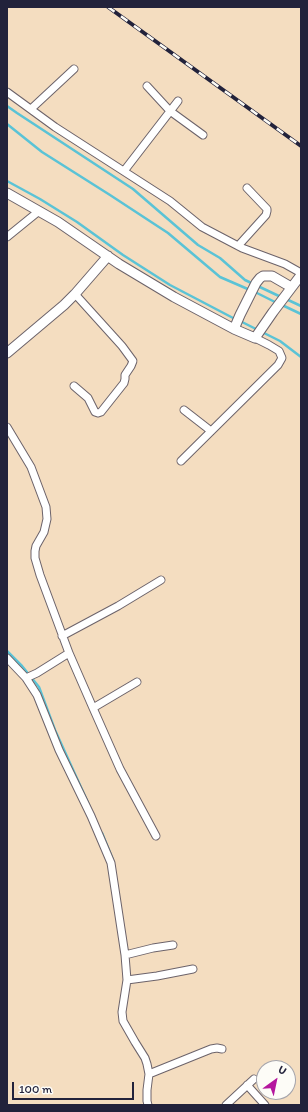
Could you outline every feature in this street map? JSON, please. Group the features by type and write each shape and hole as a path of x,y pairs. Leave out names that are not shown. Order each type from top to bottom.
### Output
{"street":[{"path":"31,109 74,69"},
{"path":"146,86 170,111 204,135"},
{"path":"7,92 55,127 170,201 202,227 238,246 285,264 301,275 256,336"},
{"path":"124,171 178,101"},
{"path":"238,246 266,215 267,211 247,188"},
{"path":"7,193 77,234 108,256 174,296 256,336 279,352 282,358 278,365 181,461"},
{"path":"7,237 39,211"},
{"path":"7,353 41,326 75,294 108,256"},
{"path":"235,326 256,283 260,278 263,276 272,276 291,287"},
{"path":"74,386 88,398 95,412 101,412 124,383 125,375 133,361 122,346 75,294"},
{"path":"184,410 211,431"},
{"path":"7,427 31,467 46,507 47,519 44,532 36,546 35,558 62,636 120,769 156,836"},
{"path":"62,636 118,606 161,580"},
{"path":"28,678 69,654"},
{"path":"7,658 28,678 38,695 59,750 108,853 111,863 125,955 127,980 122,1012 123,1021 145,1058 149,1074 147,1090 148,1105"},
{"path":"93,708 137,682"},
{"path":"125,955 153,948 172,946"},
{"path":"127,980 194,969"},
{"path":"149,1074 211,1049 222,1049"},
{"path":"226,1105 254,1079"},
{"path":"248,1085 265,1105"}],"waterway":[{"path":"7,106 133,189 198,245 220,258 245,280 281,297"},
{"path":"7,124 42,152 168,233 220,277 250,290"},
{"path":"7,181 77,222 123,255 170,285 235,319"},
{"path":"255,292 277,303"},
{"path":"286,299 301,306"},
{"path":"282,305 301,314"},
{"path":"240,321 280,341 301,357"},
{"path":"7,651 22,666 39,687 55,730 89,805"},
{"path":"102,833 113,860"}],"railway":[{"path":"108,7 301,146"}]}
